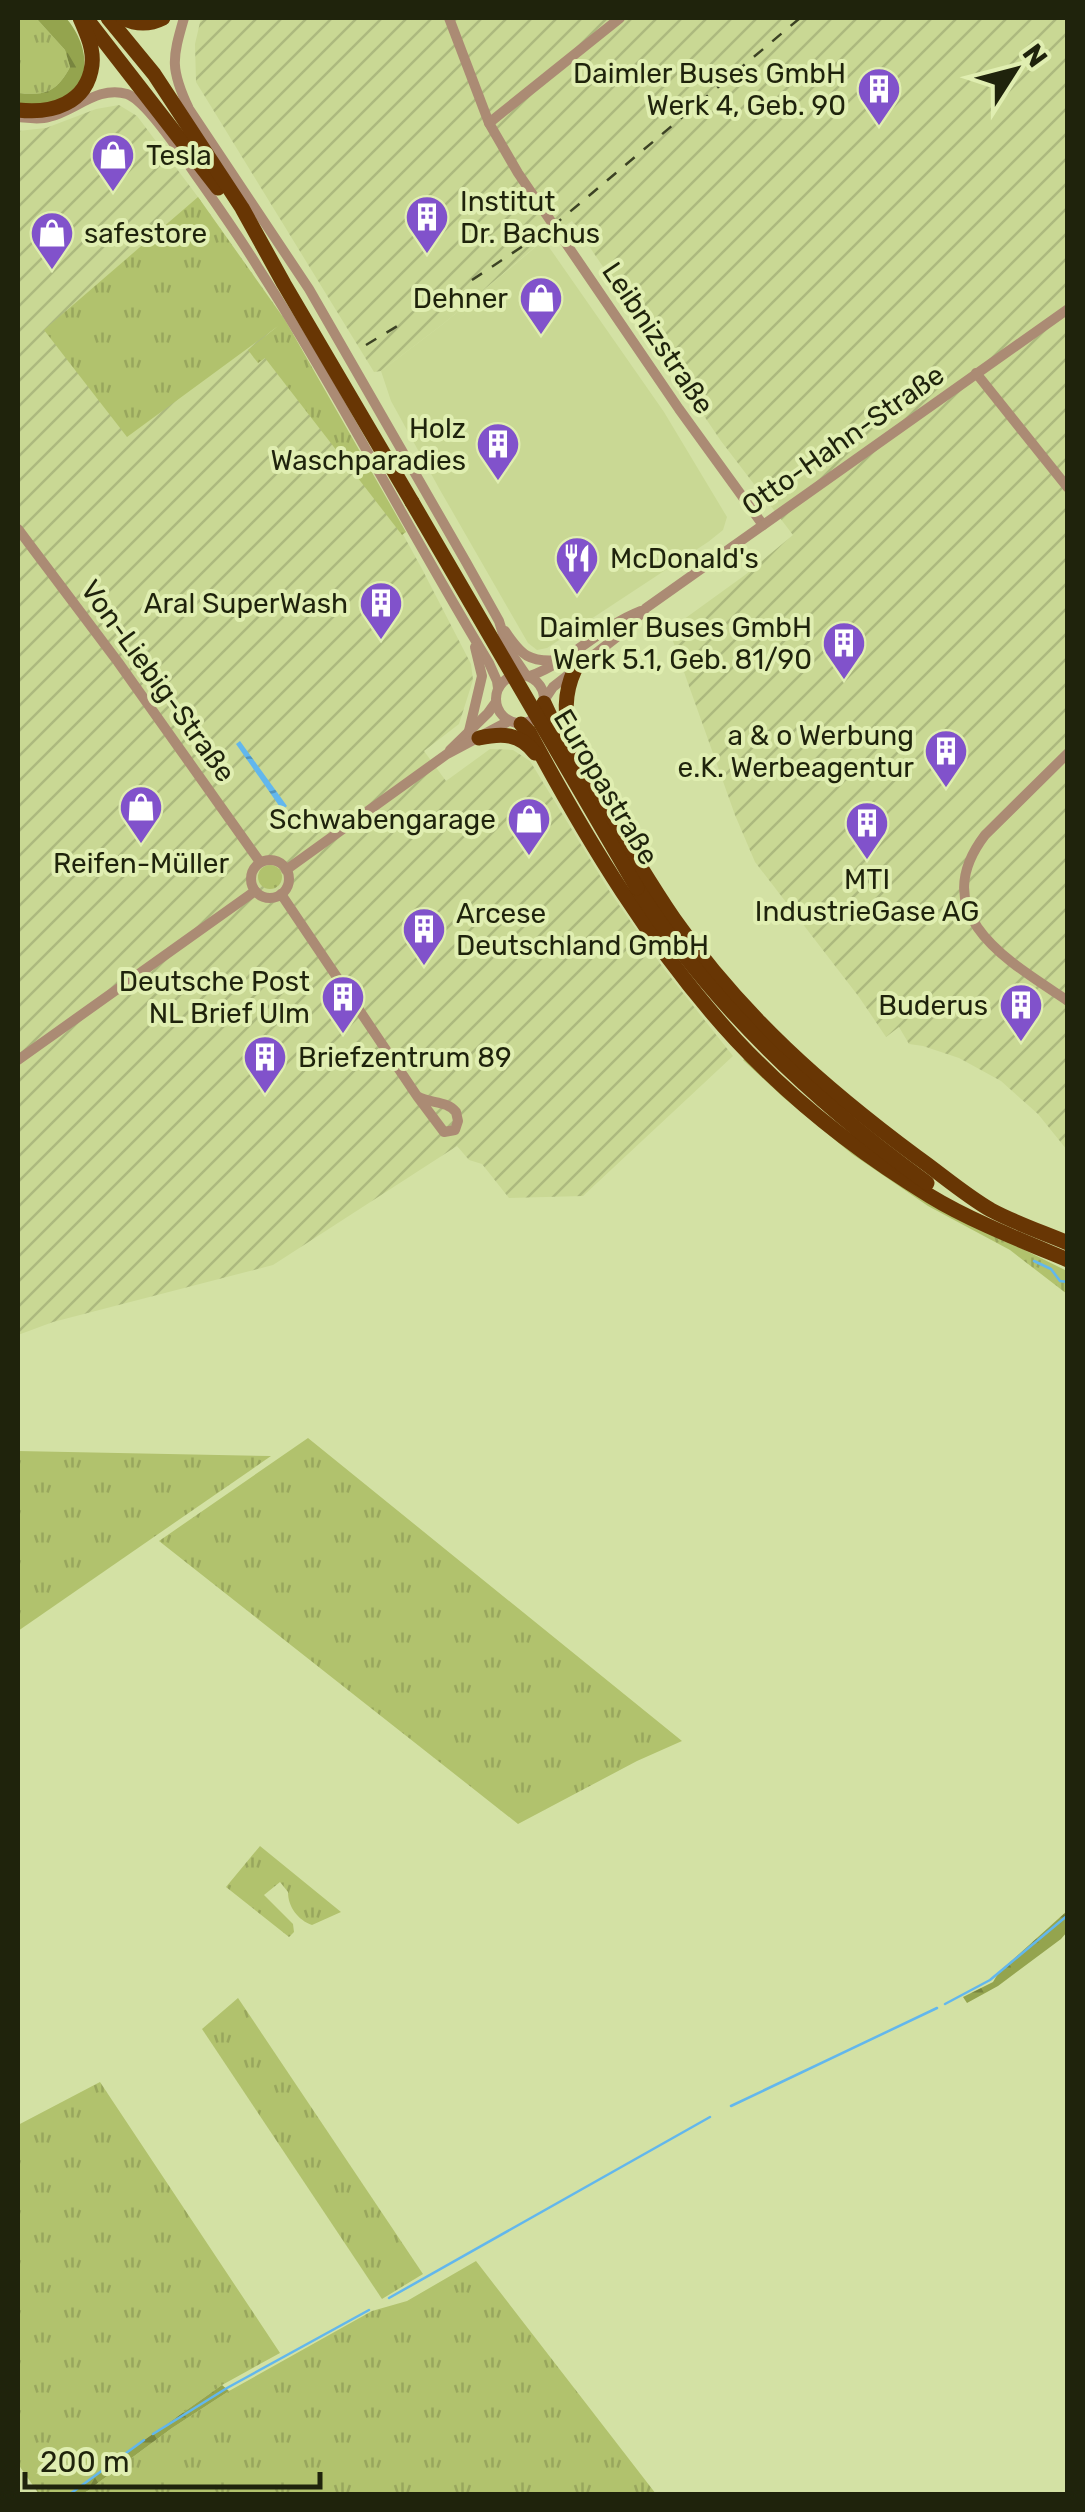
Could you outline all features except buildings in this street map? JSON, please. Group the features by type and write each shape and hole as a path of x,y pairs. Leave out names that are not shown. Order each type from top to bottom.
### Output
{"highway":[{"name":"Europastraße","path":"83,18 201,164 284,284"},
{"path":"18,113 43,112 66,103 87,81 92,66 83,18"},
{"name":"Europastraße","path":"108,18 154,74 242,208 637,888 682,951 750,1032 833,1111 893,1158 987,1216"},
{"path":"123,18 152,23 163,18"},
{"path":"130,74 178,150"},
{"path":"154,74 204,135"},
{"path":"570,664 564,712 574,756"},
{"path":"544,701 673,917 761,1026 804,1067 987,1216 1068,1260"},
{"path":"515,722 529,732 604,864 652,934 737,1040 786,1089 880,1164 934,1199 1068,1243"},
{"path":"474,734 502,733 521,740 553,776"}],"street":[{"path":"184,18 175,46 176,82 204,135 308,289 522,655 570,664"},
{"name":"Leibnizstraße","path":"448,18 489,123 536,201 678,409 763,524"},
{"path":"489,123 620,18"},
{"path":"18,113 44,119 100,94 124,92 142,105 178,150 260,270 495,675 496,702 501,715 515,722"},
{"name":"Otto-Hahn-Straße","path":"528,676 570,664 628,628 646,608 1068,310"},
{"path":"976,373 1068,488"},
{"name":"Von-Liebig-Straße","path":"18,528 260,862"},
{"path":"286,870 474,734 535,718 544,701 541,686 506,647 499,621"},
{"path":"473,636 482,676 474,734"},
{"name":"Otto-Hahn-Straße","path":"544,701 570,664"},
{"path":"498,688 510,677 528,676"},
{"path":"474,734 496,702"},
{"path":"1068,753 976,847 967,872 965,896 972,917 993,948 1068,1000"},
{"path":"272,860 286,870 288,883 282,894 268,898 255,892 250,878 260,862 272,860"},
{"path":"18,1060 255,892"},
{"path":"282,894 416,1096"}],"shaded area":[{"path":"201,18 1067,18 1067,1150 1038,1114 1001,1081 959,1058 909,1044 899,1027 886,1037 755,862 669,630 793,535 721,441 572,221 443,324 381,371 374,372 196,82 195,44"},
{"path":"119,105 137,116 286,321 471,664 473,680 459,724 424,751 446,781 490,749 513,750 530,761 610,892 733,1056 583,1196 509,1198 482,1164 469,1160 457,1146 273,1265 53,1322 18,1335 18,131 46,128 96,109"},
{"path":"544,240 664,412 727,517 723,530 708,542 547,648 537,650 528,643 440,490 391,401 381,371"}],"green space":[{"path":"18,18 36,18 65,50 70,67 49,90 18,93"},
{"path":"36,18 66,18 84,55 82,79 65,98 47,106 18,105 18,93 49,90 70,67 65,50"},
{"path":"198,197 285,320 406,532 402,535 265,358 258,363 248,350 278,326 127,437 44,330"},
{"path":"270,865 279,868 279,886 270,889 261,886 258,877 261,868"},
{"path":"747,1057 974,1225 1067,1271 1067,1294 1010,1250 928,1206 852,1154 784,1098 743,1060"},
{"path":"308,1438 682,1741 518,1824 159,1541"},
{"path":"18,1451 271,1456 18,1631"},
{"path":"260,1846 341,1912 312,1925 307,1923 295,1912 280,1882 264,1895 293,1924 294,1932 289,1937 226,1887"},
{"path":"1067,1911 1067,1932 1061,1939 998,1986 967,2003 963,1997 993,1982 999,1972"},
{"path":"238,1998 423,2274 382,2299 202,2029"},
{"path":"100,2082 280,2353 222,2385 68,2494 39,2494 18,2464 18,2125"},
{"path":"476,2261 656,2494 83,2494 229,2391 372,2311 407,2301"},
{"path":"222,2385 229,2391 83,2494 68,2494"}],"water":[{"path":"240,741 287,806 282,810 236,744"}],"waterway":[{"path":"1034,1261 1051,1269 1060,1281 1068,1282"},
{"path":"945,2004 990,1980 1068,1915"},
{"path":"731,2106 937,2008"},
{"path":"389,2298 710,2117"},
{"path":"153,2434 227,2388 369,2310"},
{"path":"70,2494 144,2440"}],"railway":[{"path":"472,280 553,226 800,18"},
{"path":"366,345 404,322"}],"place":[{"name":"Daimler Buses GmbH Werk 4, Geb. 90","path":"879,127"},
{"name":"Tesla","path":"113,193"},
{"name":"Institut Dr. Bachus","path":"427,255"},
{"name":"safestore","path":"52,271"},
{"name":"Dehner","path":"541,336"},
{"name":"Holz Waschparadies","path":"498,482"},
{"name":"McDonald's","path":"577,596"},
{"name":"Aral SuperWash","path":"381,641"},
{"name":"Daimler Buses GmbH Werk 5.1, Geb. 81/90","path":"844,681"},
{"name":"a & o Werbung e.K. Werbeagentur","path":"946,789"},
{"name":"Reifen-Müller","path":"141,845"},
{"name":"Schwabengarage","path":"529,857"},
{"name":"MTI IndustrieGase AG","path":"867,861"},
{"name":"Arcese Deutschland GmbH","path":"424,967"},
{"name":"Deutsche Post NL Brief Ulm","path":"343,1035"},
{"name":"Buderus","path":"1021,1043"},
{"name":"Briefzentrum 89","path":"265,1095"}]}
